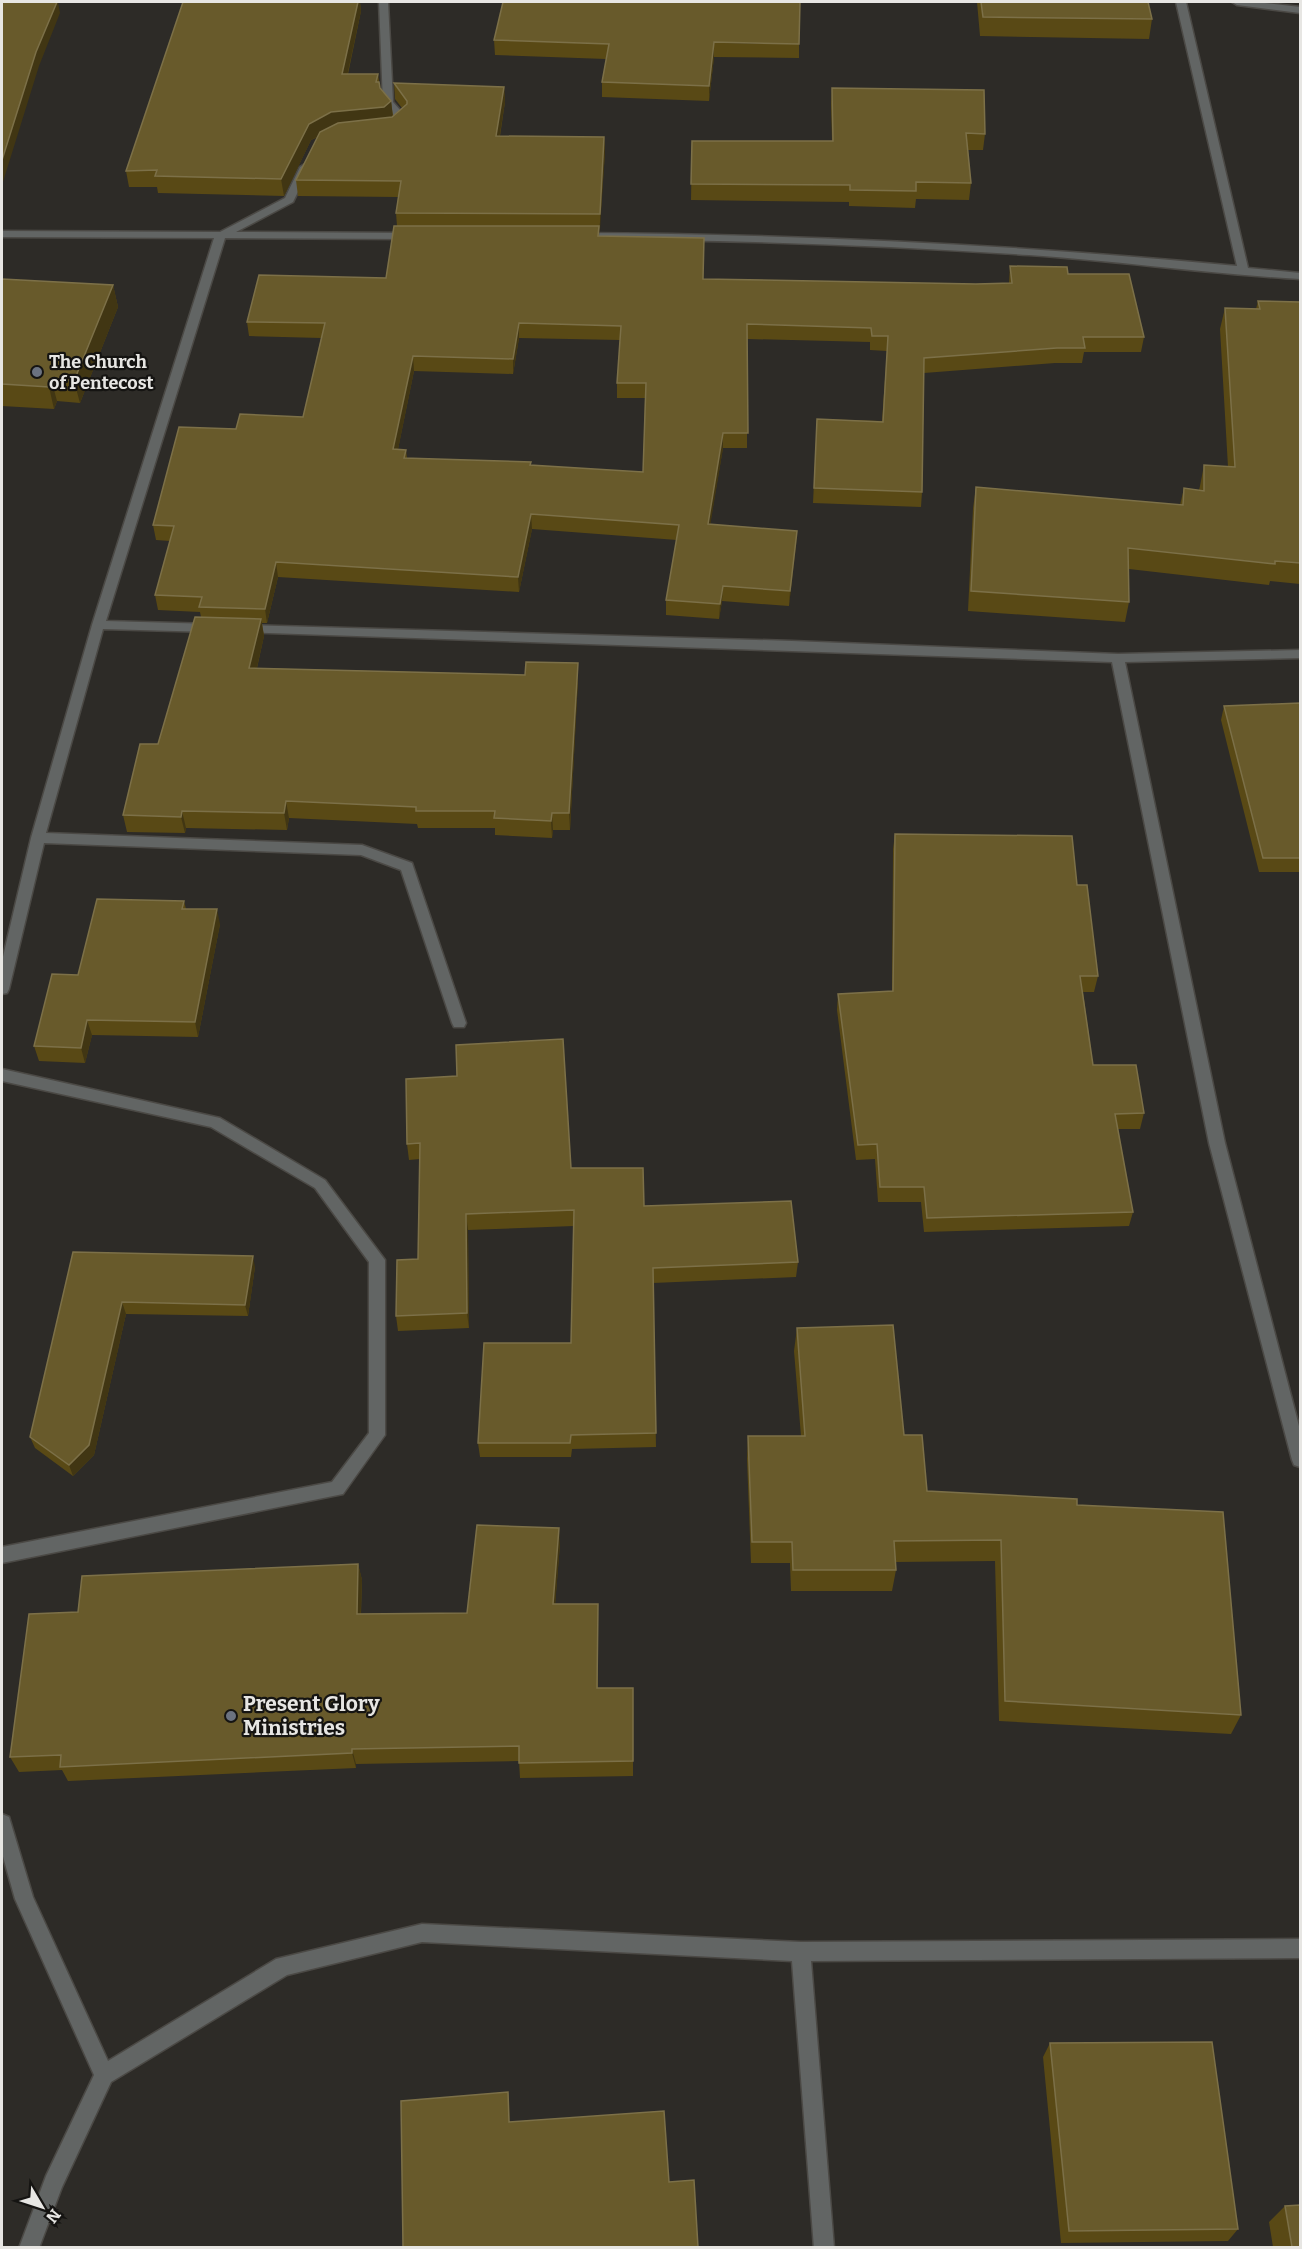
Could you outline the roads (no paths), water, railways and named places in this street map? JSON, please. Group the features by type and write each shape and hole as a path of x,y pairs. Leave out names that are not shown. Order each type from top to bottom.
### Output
{"street":[{"path":"378,129 389,128 402,118 388,103 383,2"},
{"path":"1181,2 1243,270"},
{"path":"1237,2 1300,10"},
{"path":"2,989 38,838 98,625 220,236 289,200 312,153"},
{"path":"2,234 420,236"},
{"path":"562,236 716,236 1035,252 1300,276"},
{"path":"98,625 792,645 1119,658 1300,654"},
{"path":"1119,658 1217,1143 1300,1460"},
{"path":"38,838 362,850 407,867 459,1023"},
{"path":"2,1075 215,1122 320,1184 377,1260 377,1435 337,1489 2,1555"},
{"path":"2,1823 24,1899 104,2075"},
{"path":"29,2247 53,2183 104,2075 283,1966 422,1933 801,1952 1300,1949"},
{"path":"801,1952 824,2247"}],"place":[{"name":"The Church of Pentecost","path":"37,372"},
{"name":"Present Glory Ministries","path":"231,1716"}]}
